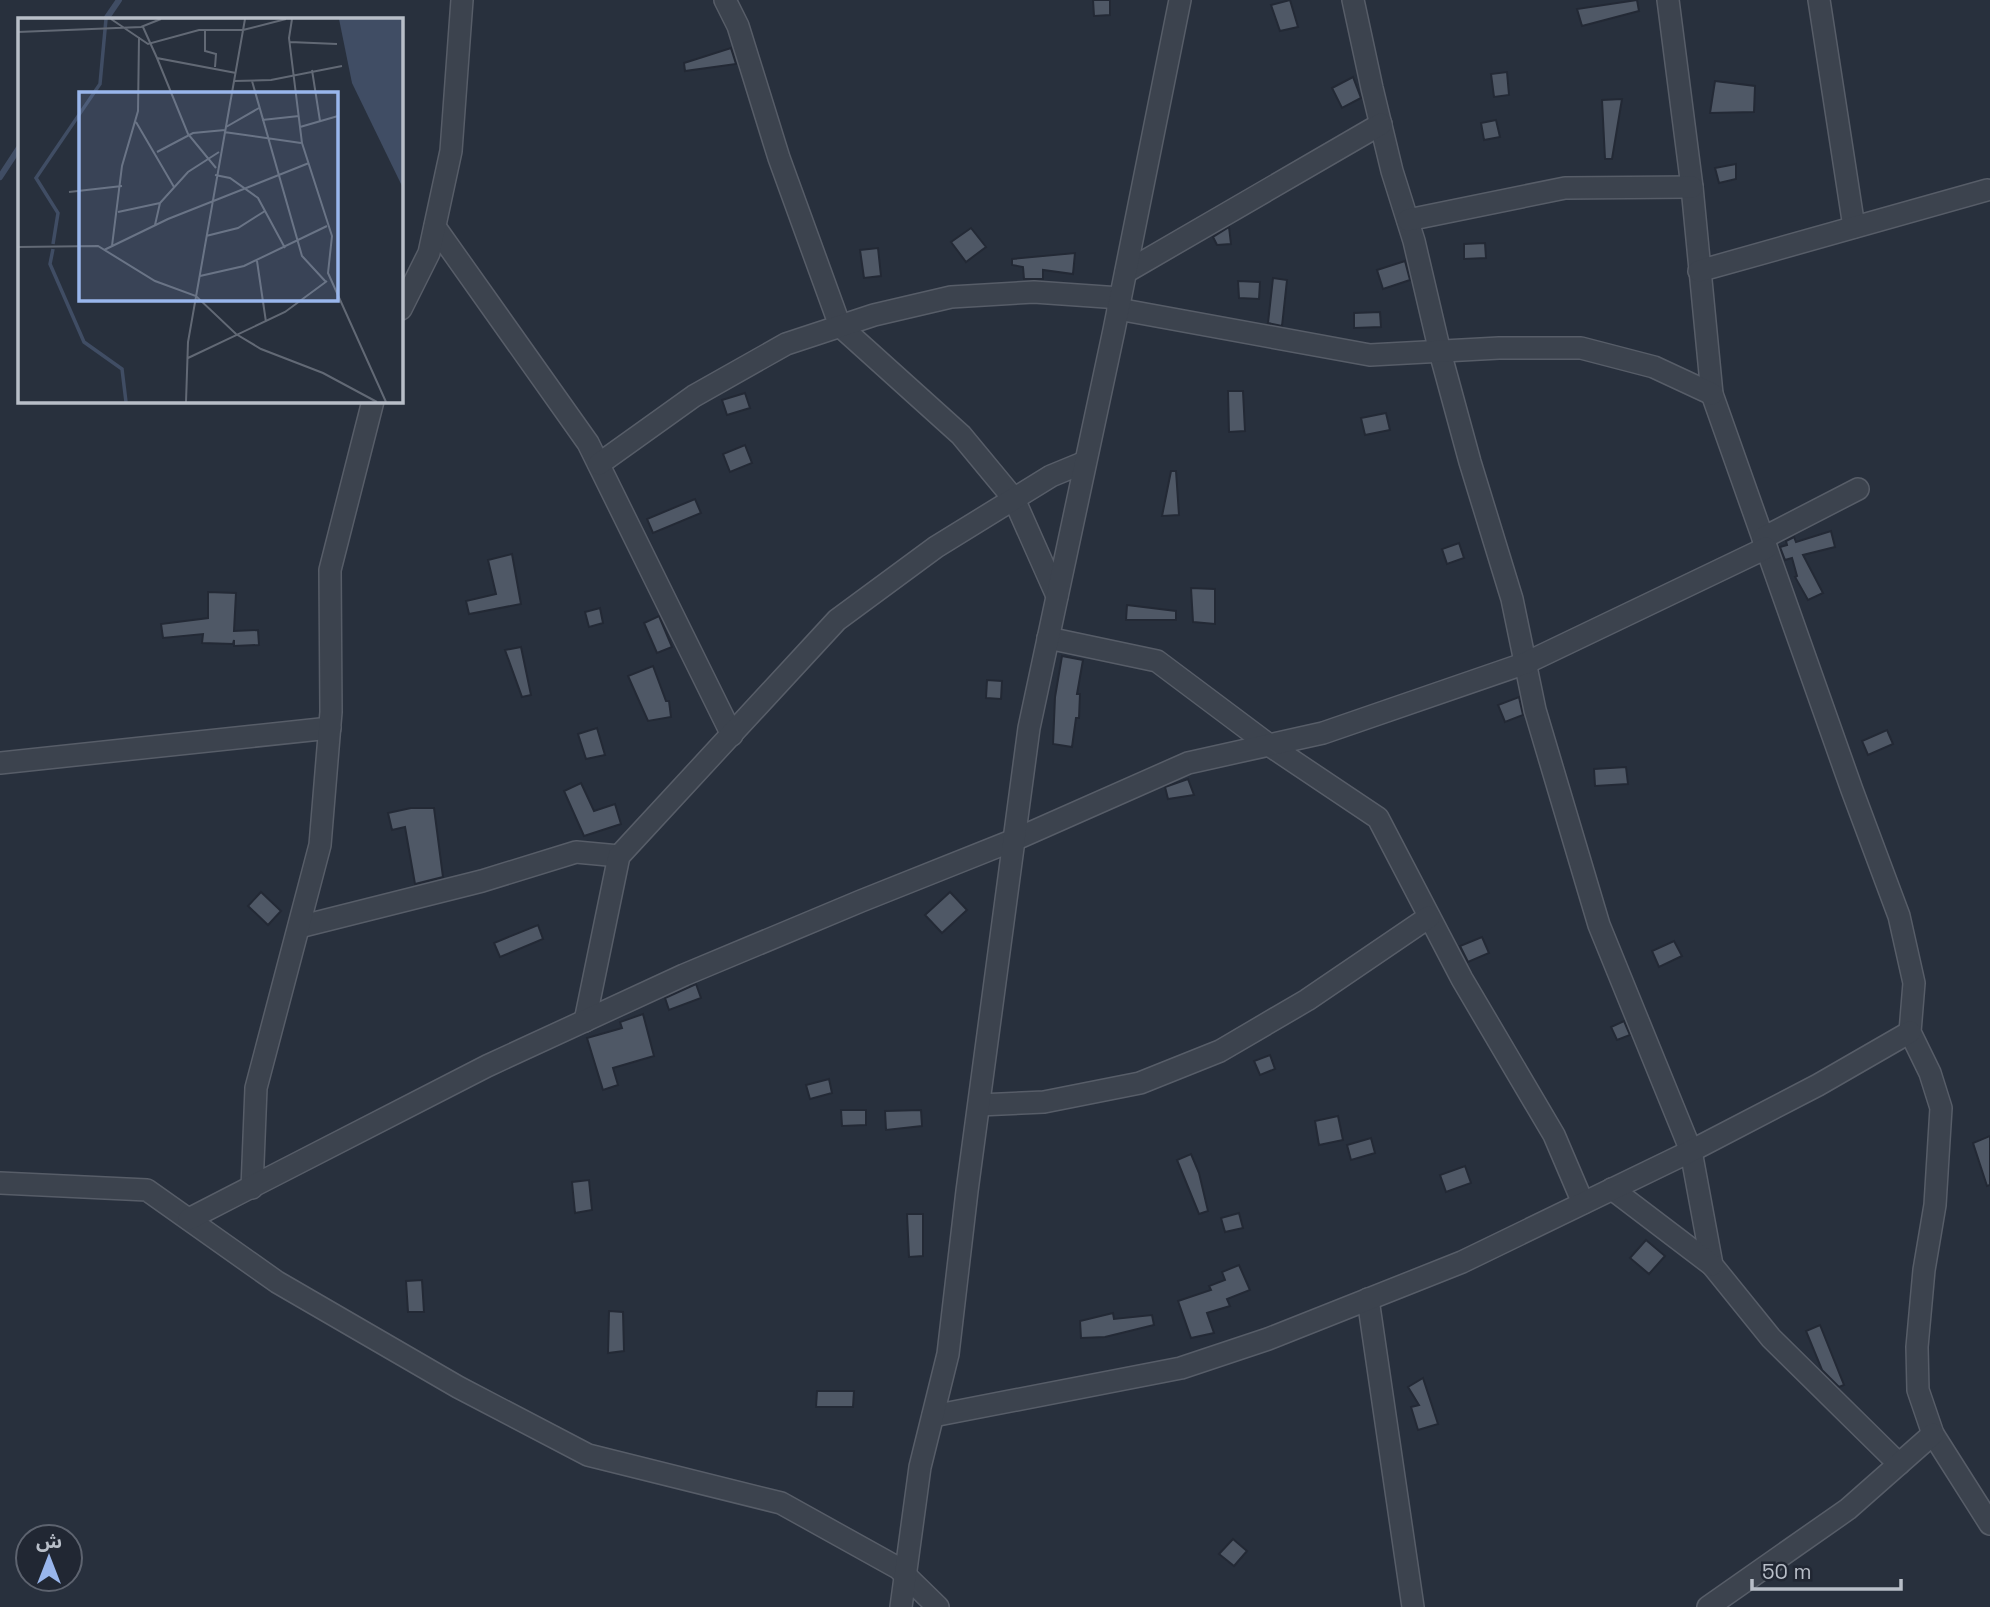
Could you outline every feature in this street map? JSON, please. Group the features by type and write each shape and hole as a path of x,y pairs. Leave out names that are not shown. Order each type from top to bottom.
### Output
{"street":[{"path":"402,307 429,253 451,151 462,0"},
{"path":"725,0 737,26 779,158 841,326 961,435 1014,499 1057,596"},
{"path":"901,1607 920,1467 948,1354 1029,729 1126,272 1180,0"},
{"path":"1353,0 1381,124 1440,352 1512,599 1535,710 1599,925 1691,1151 1712,1265"},
{"path":"1668,0 1692,187 1712,394 1899,916 1914,983 1910,1032 1930,1073 1941,1108 1935,1205 1924,1270 1917,1346 1918,1390 1933,1434 1990,1524"},
{"path":"1819,0 1854,227"},
{"path":"1126,272 1381,124"},
{"path":"1408,220 1565,188 1692,187"},
{"path":"1699,271 1987,190"},
{"path":"435,227 588,443 732,735"},
{"path":"598,464 694,396 786,344 874,315 951,297 1034,292 1119,303 1370,355 1499,348 1581,348 1654,367 1712,394"},
{"path":"251,1188 256,1088 320,845 330,728 330,570 373,402"},
{"path":"585,1021 619,856 837,620 936,547 1051,476 1085,462"},
{"path":"189,1220 487,1066 684,975 1014,840 1188,764 1323,733 1525,663 1765,543 1858,489"},
{"path":"1048,638 1157,661 1269,745 1378,818 1462,979 1554,1135 1583,1203"},
{"path":"0,763 330,728"},
{"path":"299,926 482,881 576,852 619,856"},
{"path":"979,1105 1044,1102 1140,1083 1220,1051 1307,1000 1429,917"},
{"path":"933,1416 1181,1368 1268,1339 1462,1262 1691,1151 1818,1085 1910,1032"},
{"path":"0,1184 147,1190 277,1282 458,1387 588,1455 781,1503 898,1569 938,1607"},
{"path":"1612,1189 1712,1265 1771,1338 1899,1464"},
{"path":"1368,1299 1413,1607"},
{"path":"1708,1607 1848,1509 1933,1434"}],"building":[{"path":"1093,0 1110,0 1110,15 1094,16"},
{"path":"1290,0 1298,27 1280,31 1271,5"},
{"path":"1637,0 1639,11 1582,26 1577,9"},
{"path":"731,48 736,64 685,71 684,63"},
{"path":"1507,72 1509,95 1494,97 1491,74"},
{"path":"1353,77 1361,98 1342,108 1332,88"},
{"path":"1715,81 1755,86 1754,112 1710,113"},
{"path":"1622,99 1612,159 1605,159 1602,100"},
{"path":"1496,120 1500,137 1484,140 1481,123"},
{"path":"1736,164 1736,179 1719,183 1715,168"},
{"path":"1229,227 1231,244 1217,245 1213,237"},
{"path":"971,228 986,247 966,262 951,242"},
{"path":"1485,243 1486,258 1464,259 1464,244"},
{"path":"878,248 881,276 864,278 860,250"},
{"path":"1075,253 1073,274 1043,270 1043,279 1024,279 1023,267 1012,265 1012,259"},
{"path":"1405,261 1410,280 1383,289 1377,270"},
{"path":"1273,278 1287,280 1282,326 1268,323"},
{"path":"1238,281 1260,282 1259,299 1239,298"},
{"path":"1380,312 1381,327 1354,328 1354,313"},
{"path":"1228,391 1243,391 1245,431 1229,432"},
{"path":"745,393 750,408 727,415 722,400"},
{"path":"1386,413 1390,430 1365,435 1361,418"},
{"path":"745,445 752,463 730,472 723,454"},
{"path":"1171,471 1176,471 1179,515 1162,516"},
{"path":"695,499 701,513 653,533 647,519"},
{"path":"1831,531 1835,547 1803,555 1823,593 1808,600 1795,577 1797,576 1792,558 1785,560 1780,547 1787,545 1786,541 1794,537 1796,542"},
{"path":"1459,543 1464,558 1447,564 1442,549"},
{"path":"512,554 521,604 469,614 466,601 496,594 488,560"},
{"path":"1191,588 1215,589 1215,624 1193,622"},
{"path":"208,592 236,593 234,631 258,630 259,645 234,646 234,640 233,644 202,643 203,634 163,638 161,624 208,618"},
{"path":"1127,605 1176,611 1176,620 1126,620"},
{"path":"600,608 603,623 589,627 585,612"},
{"path":"659,616 672,647 657,653 644,623"},
{"path":"521,647 531,695 522,697 505,650"},
{"path":"1062,656 1083,660 1077,694 1080,694 1079,718 1076,718 1072,747 1053,744 1055,697"},
{"path":"653,666 666,701 669,701 671,717 648,721 628,676"},
{"path":"987,680 1002,681 1001,699 986,698"},
{"path":"1519,697 1523,715 1505,722 1498,705"},
{"path":"597,728 605,755 586,759 578,734"},
{"path":"1887,730 1893,744 1868,755 1862,741"},
{"path":"1626,767 1628,784 1595,786 1594,769"},
{"path":"1188,779 1194,795 1168,799 1165,787"},
{"path":"581,783 594,811 615,804 621,824 584,836 564,791"},
{"path":"411,808 434,808 443,877 415,884 405,827 392,830 388,813"},
{"path":"261,892 281,911 268,925 248,906"},
{"path":"950,892 967,910 942,933 925,915"},
{"path":"538,925 543,939 500,957 494,943"},
{"path":"1482,937 1489,953 1468,962 1460,946"},
{"path":"1674,941 1682,956 1659,967 1652,951"},
{"path":"696,984 701,998 669,1010 665,998"},
{"path":"643,1014 654,1056 613,1068 618,1085 603,1090 587,1038 622,1028 620,1022"},
{"path":"1624,1021 1630,1035 1617,1040 1611,1027"},
{"path":"1270,1055 1275,1069 1260,1075 1254,1061"},
{"path":"829,1079 832,1093 810,1099 806,1085"},
{"path":"841,1110 866,1110 866,1125 842,1126"},
{"path":"921,1110 922,1126 886,1130 885,1111"},
{"path":"1338,1116 1343,1140 1319,1145 1315,1121"},
{"path":"1990,1136 1990,1185 1987,1186 1973,1143"},
{"path":"1371,1138 1375,1153 1351,1160 1347,1145"},
{"path":"1191,1154 1199,1173 1208,1211 1199,1214 1177,1160"},
{"path":"1465,1166 1471,1183 1446,1192 1440,1175"},
{"path":"589,1180 592,1210 575,1213 572,1182"},
{"path":"1239,1213 1243,1228 1225,1232 1221,1218"},
{"path":"907,1214 923,1214 923,1256 909,1257"},
{"path":"1646,1240 1665,1256 1649,1274 1630,1258"},
{"path":"1239,1265 1250,1290 1227,1299 1230,1306 1207,1313 1214,1333 1191,1338 1178,1301 1211,1290 1209,1286 1225,1280 1222,1272"},
{"path":"422,1280 424,1312 408,1312 406,1281"},
{"path":"609,1311 623,1312 624,1351 608,1353"},
{"path":"1113,1313 1114,1319 1152,1315 1154,1325 1105,1337 1081,1338 1080,1321"},
{"path":"1820,1325 1844,1385 1839,1387 1822,1370 1806,1331"},
{"path":"1423,1378 1438,1424 1418,1430 1411,1407 1419,1405 1408,1387"},
{"path":"817,1391 854,1391 853,1407 816,1407"},
{"path":"1233,1539 1247,1551 1234,1566 1219,1554"}],"waterway":[{"path":"107,18 119,0"},
{"path":"0,177 18,150"}]}
